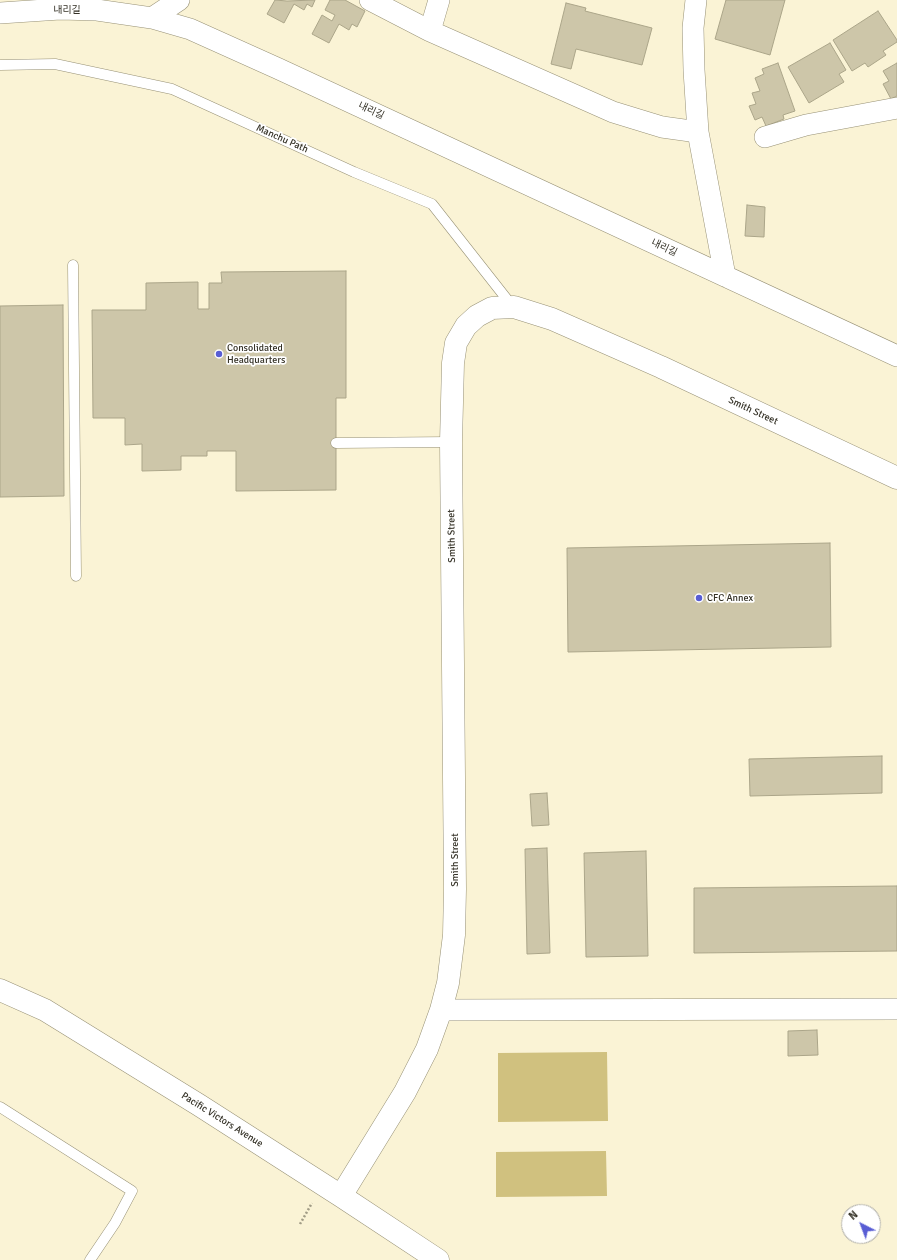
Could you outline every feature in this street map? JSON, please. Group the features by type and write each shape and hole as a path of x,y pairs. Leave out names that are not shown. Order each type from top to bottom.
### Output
{"street":[{"path":"152,18 179,0"},
{"path":"370,0 430,30 613,112 662,127 698,132"},
{"path":"430,30 438,0"},
{"path":"696,0 693,28 698,132 725,276"},
{"name":"내리길","path":"0,13 95,5 152,18 190,29 897,356"},
{"path":"765,137 806,124 897,108"},
{"name":"Smith Street","path":"341,1196 405,1092 427,1048 441,1010 448,983 454,935 455,815 451,442 453,363 456,343 466,326 478,316 492,308 514,307 552,318 897,478"},
{"name":"Pacific Victors Avenue","path":"0,990 45,1010 199,1105 438,1260"},
{"path":"441,1010 897,1010"}],"lane":[{"name":"Manchu Path","path":"0,65 55,64 172,89 354,172 432,204 514,307"},
{"path":"73,265 76,576"},
{"path":"336,443 451,442"},
{"path":"0,1107 132,1191 115,1223 90,1260"}],"shaded area":[{"path":"607,1052 608,1121 498,1122 498,1053"},
{"path":"606,1151 607,1196 496,1197 496,1152"}],"building":[{"path":"275,0 315,0 312,7 307,4 304,10 294,4 284,23 267,14"},
{"path":"330,0 345,0 365,11 357,27 352,24 349,30 339,24 329,43 312,34 322,15 332,21 335,15 325,10"},
{"path":"726,0 785,0 770,55 715,39"},
{"path":"566,3 586,8 585,11 652,28 642,65 576,49 571,69 551,64"},
{"path":"878,11 897,42 883,51 886,55 868,67 865,63 852,71 833,40"},
{"path":"830,43 846,70 839,74 844,82 809,103 788,67"},
{"path":"778,63 795,111 783,115 784,119 766,126 762,117 755,120 749,106 756,104 752,93 760,91 755,78 764,74 762,69"},
{"path":"897,63 897,96 891,99 883,84 889,81 883,71"},
{"path":"747,205 765,207 764,237 745,236"},
{"name":"Consolidated Headquarters","path":"346,271 346,398 336,398 336,490 236,491 236,451 207,451 207,456 181,456 181,470 142,471 142,444 125,445 125,418 93,418 92,310 146,310 146,283 198,282 198,309 209,309 209,283 222,283 221,272"},
{"path":"63,305 64,496 0,497 0,306"},
{"name":"CFC Annex","path":"830,543 831,647 568,652 567,548"},
{"path":"882,756 882,793 750,796 749,759"},
{"path":"547,793 549,825 532,826 530,794"},
{"path":"547,848 550,953 527,954 525,849"},
{"path":"646,851 648,956 586,957 584,853"},
{"path":"897,886 897,951 694,953 694,888"},
{"path":"817,1030 818,1055 788,1056 788,1031"}],"place":[{"name":"Consolidated Headquarters","path":"219,354"},
{"name":"CFC Annex","path":"699,598"}]}
